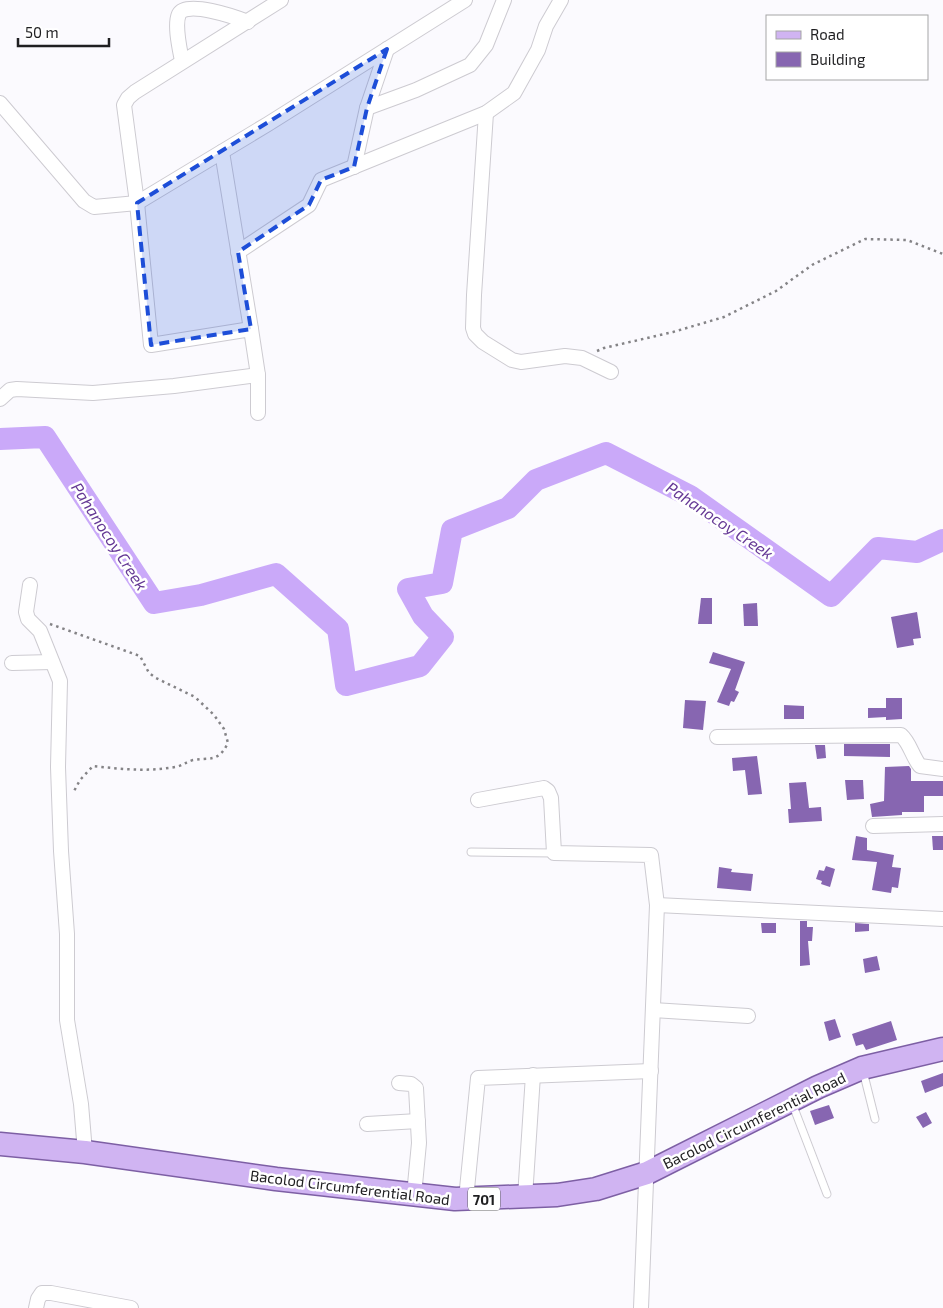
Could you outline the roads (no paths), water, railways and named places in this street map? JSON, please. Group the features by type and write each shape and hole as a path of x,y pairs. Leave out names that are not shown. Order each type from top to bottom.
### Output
{"main road":[{"name":"Bacolod Circumferential Road","path":"0,1144 85,1152 276,1179 455,1199 558,1195 596,1189 647,1173 791,1100 862,1068 943,1049"}],"street":[{"path":"251,330 151,345 124,105 135,92 281,0"},
{"path":"0,103 84,201 94,207 136,203 222,152 465,0"},
{"path":"367,108 416,90 470,65 486,45 504,0"},
{"path":"238,252 309,205 321,180 486,114 514,94 538,50 546,26 561,0"},
{"path":"182,62 177,21 179,14 185,7 195,6 217,11 248,22"},
{"path":"354,167 367,108 387,49"},
{"path":"486,114 474,295 473,328 475,334 482,342 512,360 521,362 564,356 582,358 611,372"},
{"path":"222,152 258,375 258,413"},
{"path":"0,399 10,390 17,389 93,393 174,386 258,375"},
{"path":"30,585 26,612 28,619 40,631 60,682 58,767 67,934 67,1020 82,1104 85,1152"},
{"path":"12,662 52,662"},
{"path":"717,737 901,735 906,740 910,752 920,766 943,769"},
{"path":"478,800 544,788 548,791 551,798 554,853 651,855 656,905 641,1308"},
{"path":"874,826 943,824"},
{"path":"656,905 943,919"},
{"path":"653,1010 748,1016"},
{"path":"466,1199 478,1078 651,1071"},
{"path":"525,1197 533,1075"},
{"path":"399,1084 411,1084 416,1088 419,1143 414,1195"},
{"path":"367,1124 418,1121"},
{"path":"36,1308 42,1293 131,1308"}],"lane":[{"path":"472,852 554,853"},
{"path":"862,1068 874,1119"},
{"path":"791,1100 828,1194"}],"waterway":[{"name":"Pahanocoy Creek","path":"0,439 45,437 154,603 201,595 276,574 338,629 346,685 420,666 443,637 423,616 408,589 442,583 452,530 508,508 536,480 606,453 690,496 831,596 878,548 917,552 943,540"}]}
